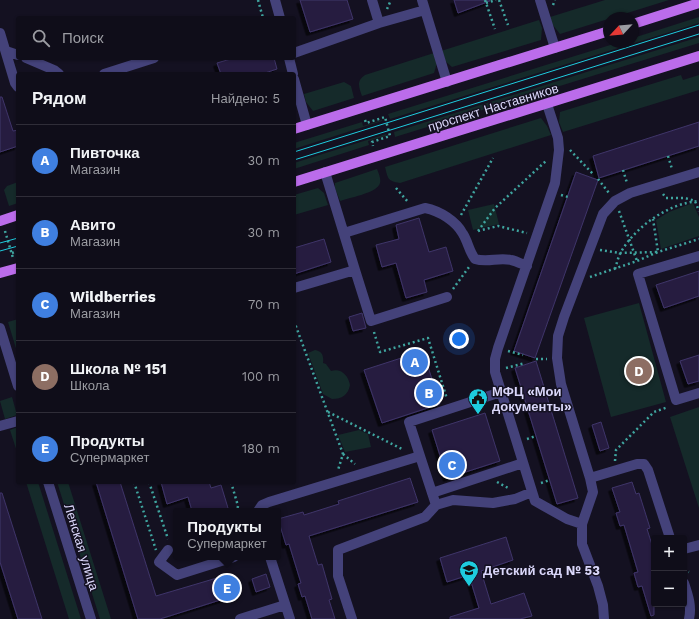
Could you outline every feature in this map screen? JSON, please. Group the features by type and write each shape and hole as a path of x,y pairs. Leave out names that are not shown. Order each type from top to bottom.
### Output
{"main road":[{"path":"639,22 699,3"},
{"path":"296,128 603,33"},
{"name":"проспект Наставников","path":"296,181 699,56"},
{"path":"0,221 16,216"},
{"path":"0,273 16,269"}],"street":[{"path":"275,0 279,16"},
{"path":"372,0 379,23"},
{"path":"540,0 555,48"},
{"path":"296,52 379,23 423,5 447,82"},
{"path":"0,32 16,84"},
{"path":"6,51 16,54"},
{"path":"31,60 56,72"},
{"path":"110,72 148,60"},
{"path":"290,60 292,72"},
{"path":"296,86 307,125"},
{"path":"547,104 558,138 559,150 555,184 498,348 495,359 495,372 523,463 527,493 535,501 567,519 582,524"},
{"path":"325,172 370,320 447,297"},
{"path":"604,619 600,593 582,544 582,524 592,492 590,478 561,384 557,358 558,336 603,214 615,200 630,193 699,172"},
{"path":"344,233 425,208 436,210 456,224 464,234 469,251 475,259 483,262 499,259 511,260 527,266"},
{"path":"699,256 638,274 676,400 699,393"},
{"path":"296,287 356,270"},
{"path":"0,328 16,380"},
{"path":"436,506 409,422 502,392"},
{"path":"0,426 16,422"},
{"path":"260,508 262,505 269,502 420,456"},
{"path":"432,493 523,463"},
{"path":"590,478 637,464 644,464 648,470 669,535"},
{"name":"Ленская улица","path":"49,484 91,619"},
{"path":"352,619 338,576 338,550 425,517 436,506 453,500 493,503 515,499 527,493"},
{"path":"687,548 699,545"},
{"path":"168,550 159,562 177,575 224,560"},
{"path":"271,560 290,619"},
{"path":"687,592 691,611 689,619"},
{"path":"240,619 263,616 286,605"}],"path":[{"path":"258,0 262,16"},
{"path":"495,29 486,2 496,0"},
{"path":"499,0 508,25"},
{"path":"364,120 366,123 385,117 390,136 372,142 373,146"},
{"path":"558,138 593,174"},
{"path":"478,231 495,208 559,150"},
{"path":"456,224 493,158"},
{"path":"598,179 615,200 636,261"},
{"path":"396,188 409,204 417,210"},
{"path":"615,269 620,253 628,240 639,229 667,210 695,201 699,197"},
{"path":"666,198 685,198 699,201"},
{"path":"695,201 699,211"},
{"path":"653,219 658,252"},
{"path":"464,234 498,226 538,235"},
{"path":"5,231 14,258"},
{"path":"578,280 615,269 658,252 699,239"},
{"path":"590,248 620,253 658,252"},
{"path":"12,253 16,252"},
{"path":"447,297 475,259"},
{"path":"370,320 380,352 428,338 450,409"},
{"path":"296,326 343,454 335,482"},
{"path":"498,348 523,355"},
{"path":"495,372 525,363"},
{"path":"613,471 616,450 654,412 670,406 676,400"},
{"path":"328,412 400,448 420,456"},
{"path":"483,476 527,493"},
{"path":"135,484 159,562"},
{"path":"150,484 170,547 168,550"},
{"path":"232,484 238,508"}],"green space":[{"path":"605,0 669,0 631,12 603,12 603,21 560,34 552,24 550,17"},
{"path":"699,17 699,23 639,42 639,36"},
{"path":"539,20 542,28 541,40 452,67 444,60 441,51"},
{"path":"699,37 699,43 395,137 394,132"},
{"path":"603,47 619,48 390,119 388,114"},
{"path":"434,53 437,63 434,73 362,96 359,82 365,75"},
{"path":"681,75 683,80 699,75 699,90 563,132 559,122 560,112"},
{"path":"344,82 351,86 354,98 313,111 306,102 304,94"},
{"path":"541,118 551,135 400,183 390,180 388,176 385,167"},
{"path":"382,120 296,148 296,142 362,122 363,126"},
{"path":"386,134 386,136 368,141 369,145 296,168 296,162"},
{"path":"377,169 380,182 377,188 367,193 340,201 335,188 335,183"},
{"path":"16,183 16,204 9,206 4,190 7,186"},
{"path":"318,188 324,193 328,205 296,214 296,194"},
{"path":"693,203 699,217 699,236 661,249 656,220 669,212"},
{"path":"494,204 499,224 473,230 468,210"},
{"path":"639,303 666,402 611,417 584,318"},
{"path":"16,320 16,348 8,322"},
{"path":"315,350 321,353 323,356 323,363 326,364 331,371 341,371 348,378 350,385 344,396 332,399 323,394 308,353"},
{"path":"12,397 16,415 5,419 0,401"},
{"path":"699,407 699,508 670,417"},
{"path":"16,428 16,449 10,430"},
{"path":"359,430 368,434 371,447 345,452 338,435"},
{"path":"27,484 39,484 81,619 69,619"},
{"path":"58,484 69,484 111,619 100,619"}],"building":[{"path":"300,0 347,0 353,19 310,32"},
{"path":"454,0 489,0 490,1 458,13"},
{"path":"227,60 275,60 277,69 268,72 220,72 217,63"},
{"path":"0,97 2,97 13,131 16,130 16,147 0,152"},
{"path":"699,122 699,146 599,178 593,156"},
{"path":"576,172 598,180 535,358 514,351"},
{"path":"419,218 429,252 446,247 453,271 424,280 427,292 406,298 396,263 382,267 376,245 399,239 396,225"},
{"path":"324,239 331,262 296,273 296,247"},
{"path":"699,271 699,296 664,308 656,285"},
{"path":"362,313 366,328 353,331 349,317"},
{"path":"423,351 440,404 382,423 364,370"},
{"path":"699,355 699,381 688,384 680,361"},
{"path":"536,361 578,498 557,504 515,368"},
{"path":"485,413 500,461 447,478 432,430"},
{"path":"601,422 609,448 600,451 592,425"},
{"path":"410,478 418,502 309,536 318,565 322,564 332,599 329,600 335,619 312,619 305,596 302,597 298,584 301,583 289,544 286,545 281,529 281,518 303,512 304,515 339,504 338,501"},
{"path":"632,482 636,494 639,493 650,528 647,529 651,542 651,607 654,607 654,615 651,616 642,586 638,587 634,573 638,572 624,525 620,526 616,513 620,512 612,488"},
{"path":"97,484 121,484 156,596 227,575 233,596 160,619 138,619"},
{"path":"162,484 210,484 211,488 221,485 228,508 191,508 188,497 167,504"},
{"path":"0,493 2,493 42,619 18,619 0,562"},
{"path":"506,537 513,560 481,571 491,604 524,593 532,616 520,619 450,619 450,617 479,608 469,575 447,582 440,558"},
{"path":"266,574 270,587 256,592 252,579"}],"tram line":[{"path":"296,151 699,25"},
{"path":"296,159 699,34"},
{"path":"0,243 16,239"},
{"path":"0,251 16,247"}],"place":[{"name":"Пивточка","path":"415,362"},
{"name":"Школа № 151","path":"639,371"},
{"name":"Авито","path":"429,393"},
{"name":"МФЦ «Мои документы»","path":"478,415"},
{"name":"Wildberries","path":"452,465"},
{"name":"Детский сад № 53","path":"469,587"},
{"name":"Продукты","path":"227,588"}]}
